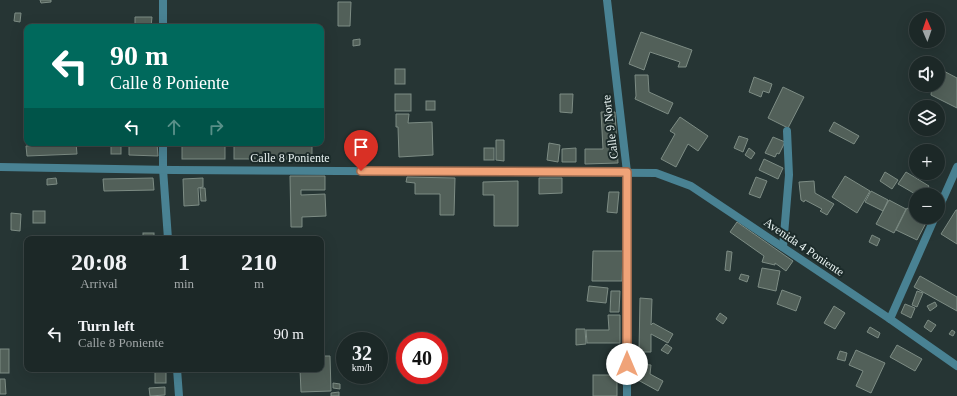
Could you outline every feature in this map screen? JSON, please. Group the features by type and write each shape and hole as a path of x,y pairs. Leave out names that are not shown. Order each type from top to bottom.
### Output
{"street":[{"path":"163,0 163,24"},
{"name":"Calle 9 Norte","path":"607,0 627,172 627,396"},
{"path":"783,247 790,176 787,131"},
{"path":"163,146 163,169 168,236"},
{"name":"Calle 8 Poniente","path":"0,166 163,169 627,172"},
{"path":"945,194 957,167"},
{"name":"Avenida 4 Poniente","path":"627,172 656,173 691,186 890,319 957,366"},
{"path":"890,319 932,224"},
{"path":"177,372 179,396"}],"building":[{"path":"40,0 51,0 51,2 41,3"},
{"path":"338,2 351,2 350,26 338,26"},
{"path":"15,13 21,13 20,22 14,21"},
{"path":"135,17 152,17 151,24 135,24"},
{"path":"641,32 692,50 686,67 678,67 680,62 650,52 644,70 629,64"},
{"path":"360,39 360,45 353,46 353,40"},
{"path":"395,69 405,69 405,84 395,84"},
{"path":"945,72 957,78 957,108 945,102 945,100 941,100 931,95 931,92 945,92"},
{"path":"635,75 648,75 649,92 673,103 668,114 635,99"},
{"path":"754,77 772,84 769,93 763,91 761,97 749,92"},
{"path":"783,87 804,97 788,128 768,118"},
{"path":"395,94 411,94 411,111 395,111"},
{"path":"560,94 573,94 572,113 560,112"},
{"path":"426,101 435,101 435,110 426,110"},
{"path":"601,112 615,112 618,163 585,164 585,149 603,149"},
{"path":"396,114 409,114 408,123 432,122 433,155 399,157"},
{"path":"680,117 708,136 698,151 688,144 676,167 661,159 675,134 670,131"},
{"path":"834,122 859,136 854,144 829,131"},
{"path":"739,136 748,139 743,152 734,148"},
{"path":"773,137 785,142 779,154 777,153 775,157 765,153"},
{"path":"496,140 504,140 504,161 496,160"},
{"path":"549,143 560,145 558,162 547,160"},
{"path":"26,146 76,146 77,154 27,156"},
{"path":"111,146 121,146 121,154 111,154"},
{"path":"129,146 157,146 158,156 129,155"},
{"path":"182,146 225,146 225,159 182,159"},
{"path":"234,146 312,146 312,159 234,159"},
{"path":"484,148 494,148 494,160 484,160"},
{"path":"576,148 576,162 562,162 562,149"},
{"path":"749,148 755,153 751,159 745,155"},
{"path":"764,159 783,168 778,179 759,170"},
{"path":"885,172 898,180 892,189 880,181"},
{"path":"906,172 909,174 909,180 919,180 929,186 928,188 909,188 909,190 898,184"},
{"path":"290,176 325,176 325,190 301,190 301,195 325,194 326,216 302,217 302,227 291,227"},
{"path":"845,176 870,191 857,213 832,197"},
{"path":"407,177 455,178 454,215 440,215 440,194 415,194 415,183 406,182"},
{"path":"756,177 767,181 760,198 749,194"},
{"path":"56,178 57,184 47,185 47,179"},
{"path":"153,178 154,190 104,191 103,179"},
{"path":"203,178 203,187 198,188 199,205 184,206 183,179"},
{"path":"539,178 562,178 562,193 539,194"},
{"path":"518,181 518,226 494,226 494,195 483,195 483,182"},
{"path":"814,181 815,193 834,204 827,215 820,211 822,209 805,200 804,202 801,200 799,182"},
{"path":"200,188 205,188 206,201 201,201"},
{"path":"871,191 888,200 883,211 865,202"},
{"path":"609,192 619,192 617,213 607,212"},
{"path":"889,200 906,209 894,233 876,224"},
{"path":"907,208 909,209 909,224 925,224 917,240 896,230"},
{"path":"957,210 957,244 941,234"},
{"path":"33,211 45,211 45,223 33,223"},
{"path":"11,213 21,214 20,231 11,230"},
{"path":"737,222 793,261 786,271 775,263 775,265 762,262 764,256 730,232"},
{"path":"143,233 154,233 154,236 143,236"},
{"path":"872,235 880,239 877,246 869,242"},
{"path":"593,251 623,251 622,281 592,281"},
{"path":"727,251 732,252 730,271 725,270"},
{"path":"762,268 780,271 776,291 758,287"},
{"path":"741,274 749,276 747,282 739,279"},
{"path":"920,276 957,297 957,311 914,287"},
{"path":"589,286 608,288 606,303 587,301"},
{"path":"782,290 801,297 796,311 777,304"},
{"path":"611,291 620,291 619,312 610,312"},
{"path":"917,291 923,293 917,307 912,305"},
{"path":"640,298 652,299 651,325 653,323 673,334 668,343 651,334 651,352 639,352"},
{"path":"935,302 937,306 930,311 927,306"},
{"path":"905,304 915,308 911,318 901,313"},
{"path":"834,306 845,313 835,329 824,323"},
{"path":"720,313 727,318 723,324 716,319"},
{"path":"608,315 620,315 620,343 587,343 586,330 609,330"},
{"path":"928,320 936,325 931,332 924,327"},
{"path":"870,327 880,333 878,338 867,332"},
{"path":"576,329 585,329 586,344 576,345"},
{"path":"952,330 955,332 953,336 949,334"},
{"path":"666,344 672,348 668,354 661,350"},
{"path":"897,345 922,359 915,371 890,357"},
{"path":"0,349 9,349 9,373 0,373"},
{"path":"856,350 885,363 871,393 856,386 863,371 849,365"},
{"path":"840,351 847,353 845,361 837,359"},
{"path":"324,356 330,356 331,391 301,392 300,372 324,372"},
{"path":"639,364 651,365 650,374 663,381 658,391 638,380"},
{"path":"155,372 166,372 166,383 155,383"},
{"path":"593,375 617,375 617,396 593,396"},
{"path":"0,379 5,379 6,394 0,394"},
{"path":"333,383 340,384 340,389 333,388"},
{"path":"165,387 165,395 150,396 149,388"},
{"path":"339,392 339,396 331,396 331,393"}],"route":[{"path":"361,171 627,172 627,364"}]}
